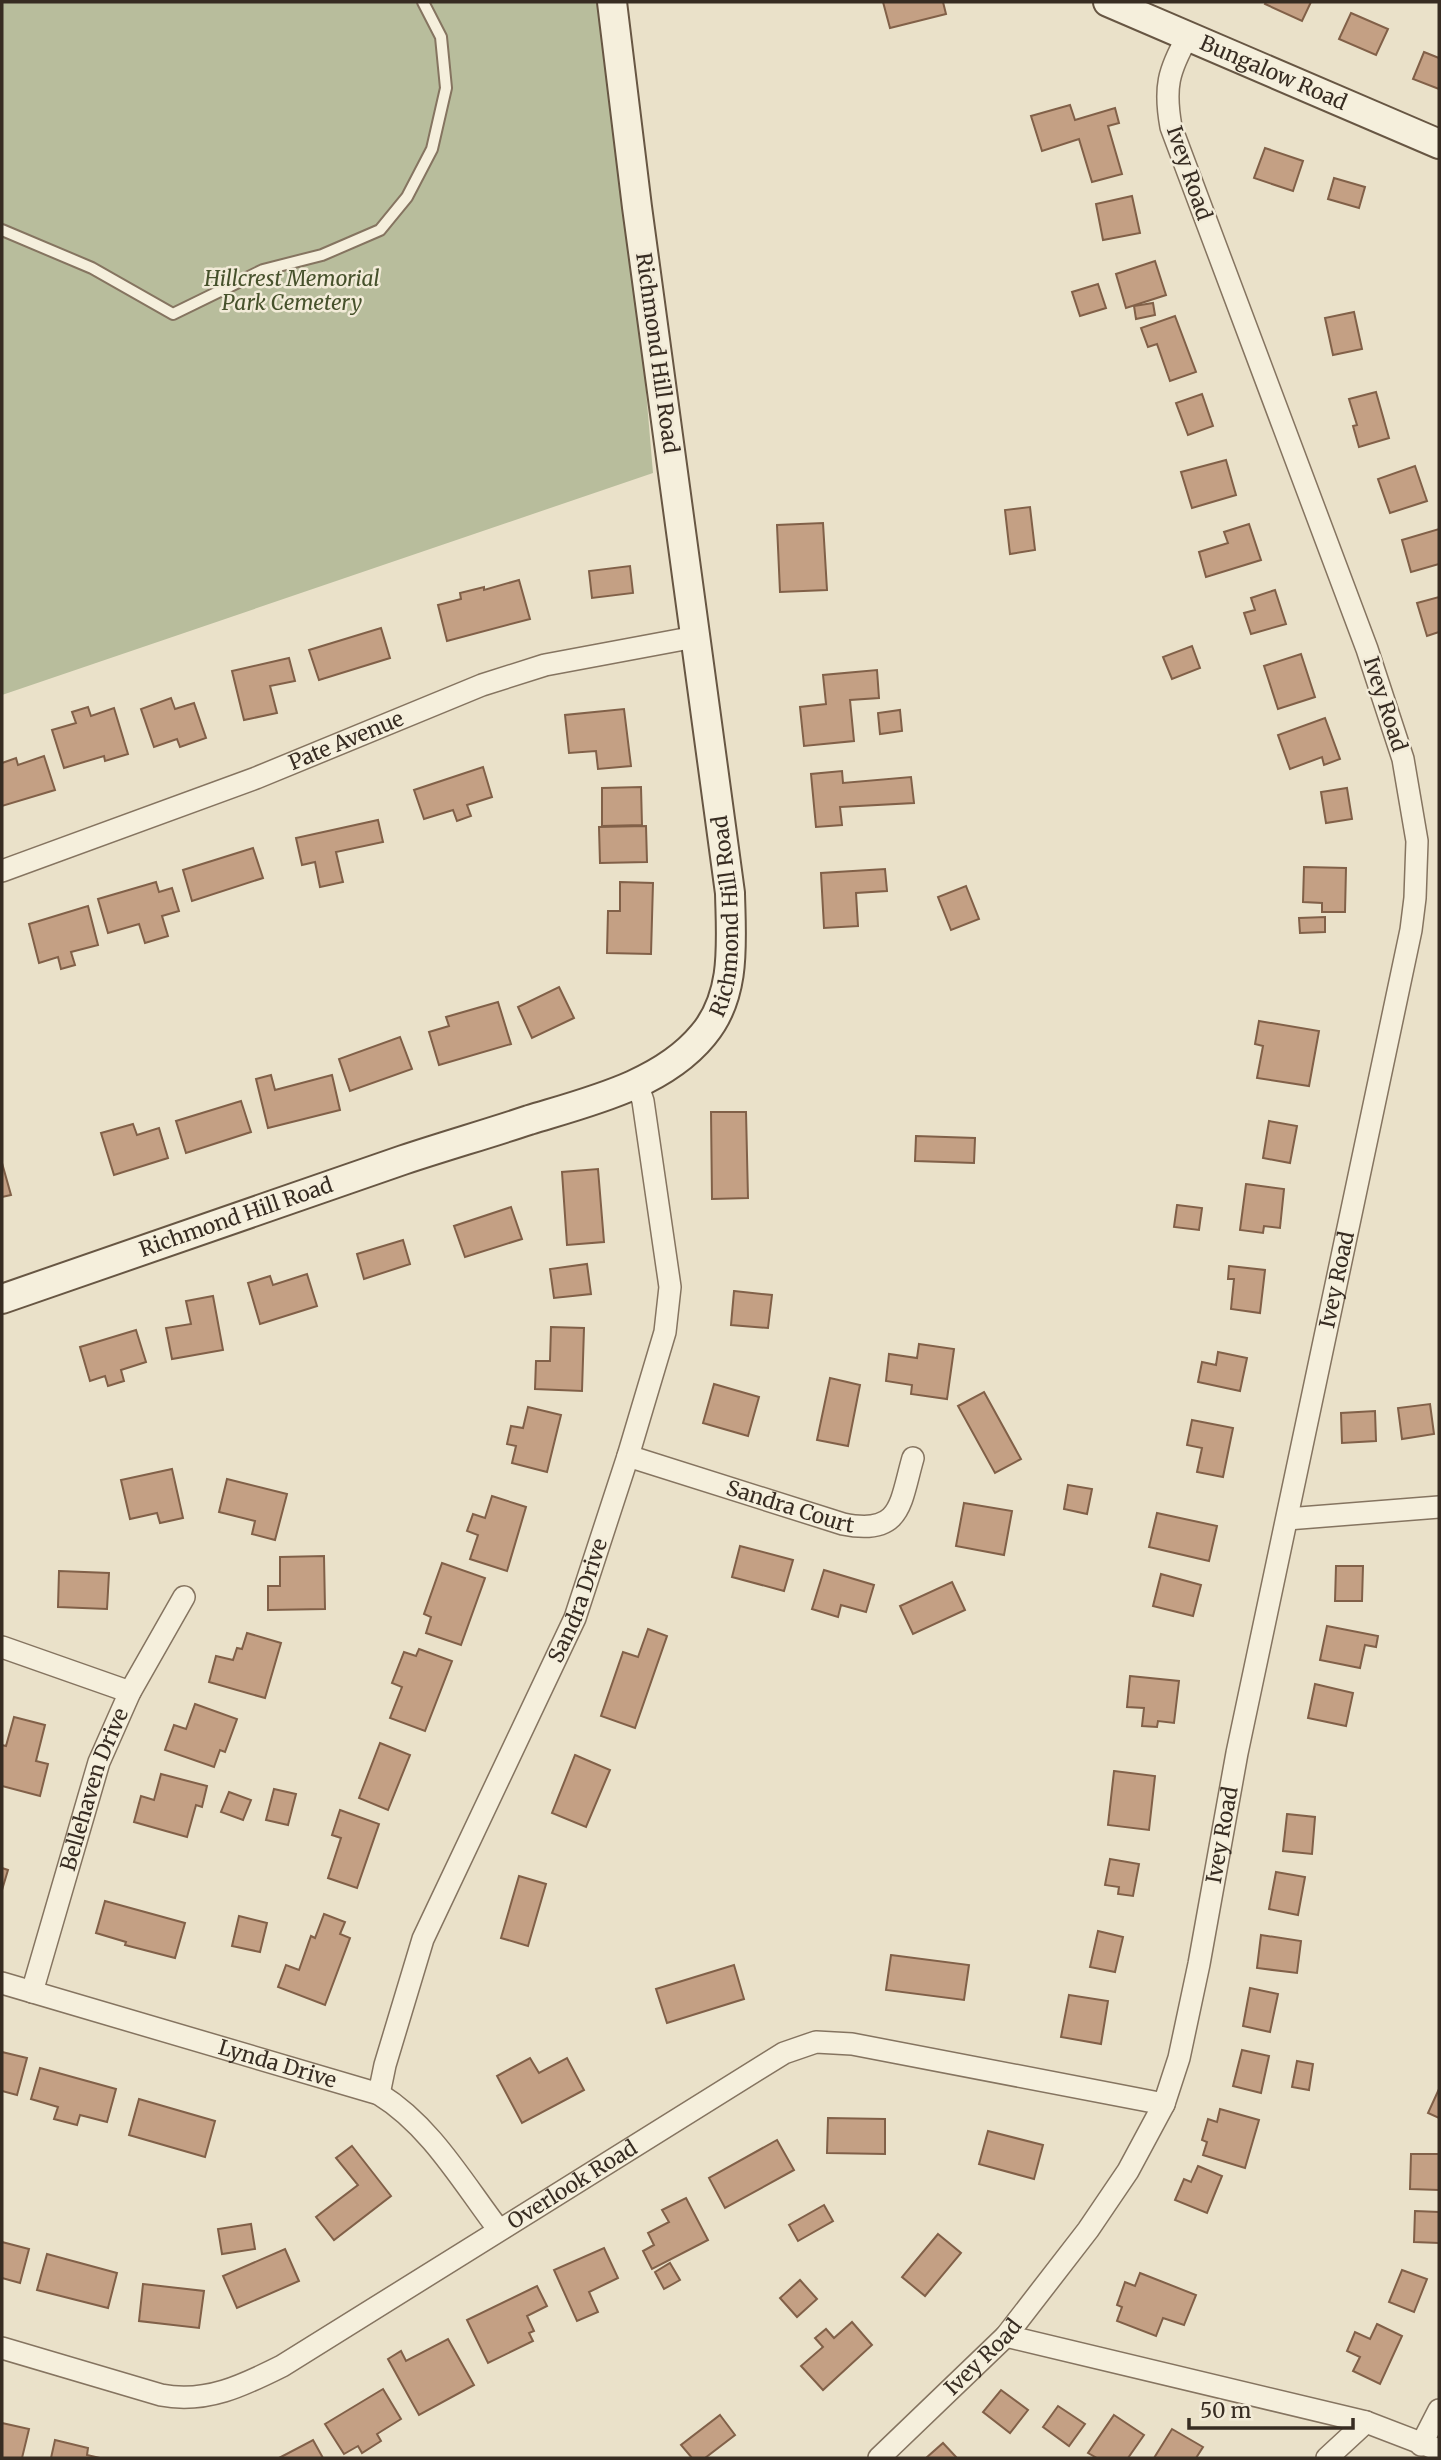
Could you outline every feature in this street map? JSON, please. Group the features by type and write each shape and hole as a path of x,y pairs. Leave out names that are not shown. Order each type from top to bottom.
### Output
{"street":[{"name":"Richmond Hill Road","path":"2,1299 203,1228 637,1083 689,1050 704,1034 721,1007 728,987 730,893 612,2"},
{"name":"Bungalow Road","path":"1108,2 1439,144"},
{"name":"Ivey Road","path":"879,2458 1006,2336 1088,2230 1128,2171 1164,2104 1179,2058 1199,1964 1237,1753 1401,986 1415,898 1417,841 1404,759 1384,696 1171,127 1166,91 1174,61 1188,36"},
{"name":"Pate Avenue","path":"2,871 256,778 482,685 545,665 695,637"},
{"name":"Sandra Drive","path":"380,2094 385,2065 423,1939 575,1618 665,1332 669,1306 667,1256 643,1101 637,1083"},
{"name":"Sandra Court","path":"628,1456 843,1524 871,1527 883,1525 892,1518 901,1503 913,1458"},
{"path":"1287,1519 1439,1507"},
{"name":"Bellehaven Drive","path":"32,1992 99,1762 130,1692 184,1597"},
{"path":"2,1647 130,1692"},
{"name":"Lynda Drive","path":"2,1983 380,2094 407,2113 425,2132 499,2230"},
{"name":"Overlook Road","path":"2,2348 180,2399 220,2393 282,2365 783,2053 816,2042 852,2043 1164,2104"},
{"path":"1006,2336 1367,2422 1430,2447 1439,2410"},
{"path":"1327,2458 1367,2422"}],"lane":[{"path":"2,230 92,268 173,313 263,270 322,255 380,230 407,197 432,149 446,88 441,37 423,2"}],"green space":[{"name":"Hillcrest Memorial Park Cemetery","path":"2,2 617,2 617,49 653,473 2,695"}],"building":[{"path":"883,2 943,2 946,14 890,28"},
{"path":"1311,2 1302,21 1265,4"},
{"path":"1351,13 1388,29 1376,55 1339,39"},
{"path":"1424,52 1439,58 1439,89 1413,79"},
{"path":"1070,105 1075,120 1115,108 1119,123 1108,126 1122,174 1092,182 1079,139 1042,151 1031,116"},
{"path":"1265,148 1303,161 1293,191 1254,178"},
{"path":"1334,178 1365,187 1359,208 1328,199"},
{"path":"1132,196 1140,233 1103,240 1096,204"},
{"path":"1155,261 1166,295 1126,308 1116,274"},
{"path":"1098,284 1106,308 1080,316 1072,292"},
{"path":"1153,303 1155,315 1136,319 1134,306"},
{"path":"1354,312 1362,349 1333,355 1325,318"},
{"path":"1175,316 1196,372 1170,381 1157,344 1148,347 1141,328"},
{"path":"1376,392 1389,438 1359,447 1353,426 1357,425 1349,399"},
{"path":"1202,394 1213,426 1188,435 1176,403"},
{"path":"1226,460 1236,495 1192,508 1181,472"},
{"path":"1415,466 1427,501 1390,513 1378,479"},
{"path":"1030,507 1035,550 1010,554 1005,510"},
{"path":"823,523 827,590 780,592 777,525"},
{"path":"1249,524 1261,560 1206,577 1199,552 1228,543 1224,532"},
{"path":"1439,529 1439,564 1411,572 1402,540"},
{"path":"630,566 633,593 592,598 589,571"},
{"path":"519,580 530,619 447,641 438,605 461,599 460,593 484,587 484,590"},
{"path":"1275,590 1286,624 1251,634 1244,613 1255,610 1251,598"},
{"path":"1439,597 1439,632 1427,636 1417,603"},
{"path":"381,628 390,658 319,680 309,650"},
{"path":"1192,646 1200,668 1172,679 1163,657"},
{"path":"1301,654 1315,697 1278,709 1264,666"},
{"path":"289,658 295,681 270,686 277,713 244,720 232,671"},
{"path":"877,670 879,698 850,700 854,741 804,746 800,707 826,704 823,675"},
{"path":"171,698 175,709 194,703 206,738 180,747 177,739 154,747 141,709"},
{"path":"88,707 91,716 114,708 128,754 105,761 104,756 64,768 52,730 76,723 72,712"},
{"path":"624,709 631,766 598,769 596,751 569,753 565,715"},
{"path":"900,710 902,731 880,734 878,713"},
{"path":"1325,718 1340,759 1324,765 1322,757 1290,769 1278,735"},
{"path":"44,756 55,790 2,806 2,763 16,758 18,765"},
{"path":"483,767 492,797 467,805 471,816 457,821 453,810 424,819 414,790"},
{"path":"842,771 843,783 911,777 914,803 840,807 842,825 816,827 811,774"},
{"path":"641,787 642,825 602,826 602,788"},
{"path":"1347,788 1352,819 1326,823 1321,792"},
{"path":"378,820 383,842 336,852 343,882 320,887 315,862 302,865 296,838"},
{"path":"646,826 647,862 600,863 599,827"},
{"path":"253,848 263,878 192,901 183,870"},
{"path":"1304,867 1346,868 1345,912 1322,912 1322,903 1303,902"},
{"path":"885,869 887,891 856,893 858,926 824,928 821,873"},
{"path":"156,882 159,892 172,888 179,911 162,916 168,936 145,943 139,924 108,933 98,899"},
{"path":"620,882 653,883 651,954 607,953 608,911 620,911"},
{"path":"966,886 979,919 951,930 938,897"},
{"path":"88,906 98,945 71,952 75,965 61,969 58,957 39,963 29,924"},
{"path":"1325,917 1325,932 1300,933 1299,918"},
{"path":"559,987 574,1018 532,1038 518,1007"},
{"path":"498,1002 511,1044 439,1065 429,1032 449,1026 446,1017"},
{"path":"1259,1021 1319,1031 1309,1086 1257,1078 1263,1046 1255,1044"},
{"path":"400,1037 412,1069 350,1091 339,1059"},
{"path":"271,1075 275,1090 332,1075 340,1110 268,1128 256,1079"},
{"path":"241,1101 251,1132 186,1153 176,1121"},
{"path":"711,1112 746,1112 748,1198 712,1199"},
{"path":"1269,1121 1297,1126 1290,1163 1263,1158"},
{"path":"133,1124 137,1135 159,1128 168,1158 114,1175 101,1133"},
{"path":"916,1136 975,1138 974,1163 915,1161"},
{"path":"2,1163 11,1195 2,1197"},
{"path":"598,1169 604,1242 567,1245 562,1172"},
{"path":"1246,1184 1284,1189 1280,1228 1264,1226 1263,1233 1240,1230"},
{"path":"1177,1205 1202,1208 1199,1230 1174,1227"},
{"path":"511,1207 522,1239 465,1257 454,1226"},
{"path":"403,1240 410,1264 364,1279 357,1254"},
{"path":"587,1264 591,1294 554,1298 550,1269"},
{"path":"1229,1266 1265,1270 1260,1313 1231,1309 1234,1279 1228,1279"},
{"path":"307,1274 317,1306 260,1324 248,1283 270,1276 273,1285"},
{"path":"734,1291 772,1295 768,1328 731,1325"},
{"path":"213,1296 223,1350 172,1359 166,1328 191,1324 186,1301"},
{"path":"551,1327 584,1328 582,1391 535,1389 536,1361 550,1361"},
{"path":"136,1330 146,1362 121,1370 124,1381 108,1386 105,1376 90,1381 80,1347"},
{"path":"919,1344 954,1349 947,1399 911,1394 912,1385 886,1381 889,1354 917,1358"},
{"path":"1218,1352 1247,1358 1240,1391 1198,1382 1202,1362 1216,1365"},
{"path":"830,1378 860,1385 848,1446 817,1440"},
{"path":"714,1384 759,1397 748,1436 703,1423"},
{"path":"984,1392 1021,1459 995,1473 958,1406"},
{"path":"1430,1404 1434,1434 1402,1439 1398,1408"},
{"path":"528,1407 561,1415 547,1472 512,1463 516,1446 507,1444 511,1426 523,1428"},
{"path":"1375,1411 1376,1441 1342,1443 1341,1413"},
{"path":"1192,1420 1233,1428 1223,1477 1197,1472 1202,1448 1187,1445"},
{"path":"172,1469 183,1518 160,1523 157,1513 130,1519 121,1480"},
{"path":"227,1479 287,1494 275,1540 252,1534 255,1521 219,1512"},
{"path":"1068,1485 1092,1489 1087,1514 1064,1509"},
{"path":"492,1496 526,1507 507,1571 470,1559 478,1535 467,1531 473,1514 485,1518"},
{"path":"964,1503 1012,1511 1004,1555 956,1546"},
{"path":"1157,1513 1217,1526 1209,1561 1149,1547"},
{"path":"740,1546 793,1560 784,1591 732,1577"},
{"path":"324,1556 325,1609 268,1610 268,1586 280,1586 280,1557"},
{"path":"442,1563 485,1578 461,1645 426,1633 431,1617 424,1614"},
{"path":"1336,1566 1363,1566 1362,1601 1335,1601"},
{"path":"824,1570 874,1585 866,1612 841,1605 838,1617 812,1609"},
{"path":"59,1571 109,1573 107,1609 58,1607"},
{"path":"1161,1574 1201,1585 1193,1616 1153,1606"},
{"path":"952,1582 965,1610 913,1634 900,1606"},
{"path":"1327,1626 1378,1636 1376,1647 1365,1645 1360,1668 1320,1660"},
{"path":"648,1629 667,1636 635,1728 601,1716 623,1652 638,1657"},
{"path":"247,1633 281,1643 265,1698 209,1682 216,1656 233,1660 237,1648 242,1649"},
{"path":"419,1649 452,1661 425,1731 390,1718 402,1687 392,1683 404,1652 416,1656"},
{"path":"1130,1676 1179,1681 1174,1723 1158,1721 1157,1727 1142,1726 1144,1708 1127,1707"},
{"path":"1315,1684 1353,1693 1346,1726 1308,1718"},
{"path":"195,1704 237,1719 225,1752 220,1750 214,1767 165,1750 174,1725 186,1729"},
{"path":"14,1717 45,1725 36,1761 48,1764 40,1796 2,1786 2,1745 6,1746"},
{"path":"380,1743 410,1755 388,1810 359,1798"},
{"path":"575,1755 610,1770 586,1827 552,1813"},
{"path":"1114,1771 1155,1776 1149,1830 1108,1825"},
{"path":"161,1774 207,1786 202,1807 196,1805 187,1837 134,1822 141,1796 154,1800"},
{"path":"274,1789 296,1794 288,1825 266,1820"},
{"path":"229,1792 251,1800 243,1820 221,1812"},
{"path":"340,1810 379,1824 357,1888 328,1878 341,1838 332,1835"},
{"path":"1287,1814 1315,1817 1312,1854 1283,1851"},
{"path":"1110,1859 1139,1864 1133,1896 1118,1894 1119,1887 1105,1885"},
{"path":"2,1868 8,1870 2,1890"},
{"path":"1276,1872 1305,1877 1298,1915 1269,1909"},
{"path":"519,1876 546,1884 528,1946 501,1938"},
{"path":"105,1901 185,1923 175,1958 125,1945 126,1942 96,1933"},
{"path":"324,1914 345,1922 340,1934 350,1938 325,2005 278,1987 286,1965 299,1970 311,1936 315,1938"},
{"path":"239,1916 267,1923 260,1952 232,1946"},
{"path":"1098,1931 1123,1937 1115,1972 1090,1967"},
{"path":"1261,1935 1301,1941 1297,1973 1257,1968"},
{"path":"891,1955 969,1965 964,2000 886,1990"},
{"path":"734,1965 744,1999 667,2023 656,1989"},
{"path":"1250,1988 1278,1994 1270,2032 1243,2026"},
{"path":"1069,1995 1108,2001 1101,2044 1061,2037"},
{"path":"1242,2050 1269,2056 1261,2093 1233,2086"},
{"path":"2,2052 27,2058 17,2095 2,2091"},
{"path":"530,2058 539,2073 567,2058 584,2090 522,2123 497,2076"},
{"path":"1297,2061 1313,2064 1309,2090 1292,2087"},
{"path":"40,2068 116,2089 107,2122 80,2115 77,2125 54,2119 58,2107 31,2099"},
{"path":"1439,2089 1439,2118 1428,2113"},
{"path":"139,2099 215,2121 205,2157 129,2135"},
{"path":"1220,2109 1259,2120 1245,2168 1203,2155 1207,2142 1202,2140 1208,2119 1217,2122"},
{"path":"828,2118 885,2119 885,2154 827,2153"},
{"path":"988,2131 1043,2145 1034,2179 979,2164"},
{"path":"777,2140 794,2170 725,2208 709,2178"},
{"path":"352,2146 391,2196 334,2240 316,2217 358,2185 336,2158"},
{"path":"1411,2154 1439,2154 1439,2190 1410,2189"},
{"path":"1198,2166 1222,2176 1207,2213 1175,2200 1184,2179 1191,2182"},
{"path":"686,2198 708,2240 652,2269 643,2251 654,2245 648,2233 669,2222 662,2210"},
{"path":"824,2205 833,2221 798,2241 789,2225"},
{"path":"1415,2211 1439,2212 1439,2243 1414,2242"},
{"path":"251,2224 255,2249 222,2254 218,2229"},
{"path":"938,2234 961,2253 925,2296 902,2277"},
{"path":"2,2242 29,2249 20,2283 2,2278"},
{"path":"604,2248 618,2278 589,2292 598,2312 577,2321 554,2270"},
{"path":"285,2249 299,2281 237,2308 223,2276"},
{"path":"47,2254 117,2273 108,2308 37,2290"},
{"path":"670,2263 680,2280 664,2289 655,2272"},
{"path":"1402,2270 1427,2279 1414,2312 1389,2302"},
{"path":"1140,2273 1196,2295 1184,2325 1163,2318 1156,2336 1117,2321 1122,2307 1117,2305 1125,2282 1135,2286"},
{"path":"800,2280 817,2299 797,2317 780,2298"},
{"path":"143,2284 204,2291 199,2328 139,2321"},
{"path":"537,2286 547,2306 527,2316 534,2331 529,2333 533,2341 488,2363 467,2320"},
{"path":"852,2322 872,2345 823,2390 801,2366 823,2347 815,2338 826,2329 834,2338"},
{"path":"1377,2324 1402,2336 1380,2384 1353,2371 1360,2357 1347,2351 1355,2332 1370,2339"},
{"path":"448,2339 474,2385 419,2415 388,2359 401,2351 406,2361"},
{"path":"383,2389 401,2419 377,2434 381,2441 362,2453 358,2446 344,2454 325,2424"},
{"path":"1001,2390 1028,2410 1010,2433 983,2412"},
{"path":"1058,2406 1085,2424 1069,2446 1043,2427"},
{"path":"720,2415 735,2435 705,2458 692,2458 681,2445"},
{"path":"1114,2415 1144,2435 1128,2458 1097,2458 1088,2453"},
{"path":"2,2423 29,2429 22,2458 2,2458"},
{"path":"1172,2429 1203,2447 1196,2458 1154,2458"},
{"path":"55,2440 88,2448 87,2455 100,2458 51,2458"},
{"path":"313,2440 323,2458 279,2458"},
{"path":"943,2443 957,2458 926,2458"}]}
